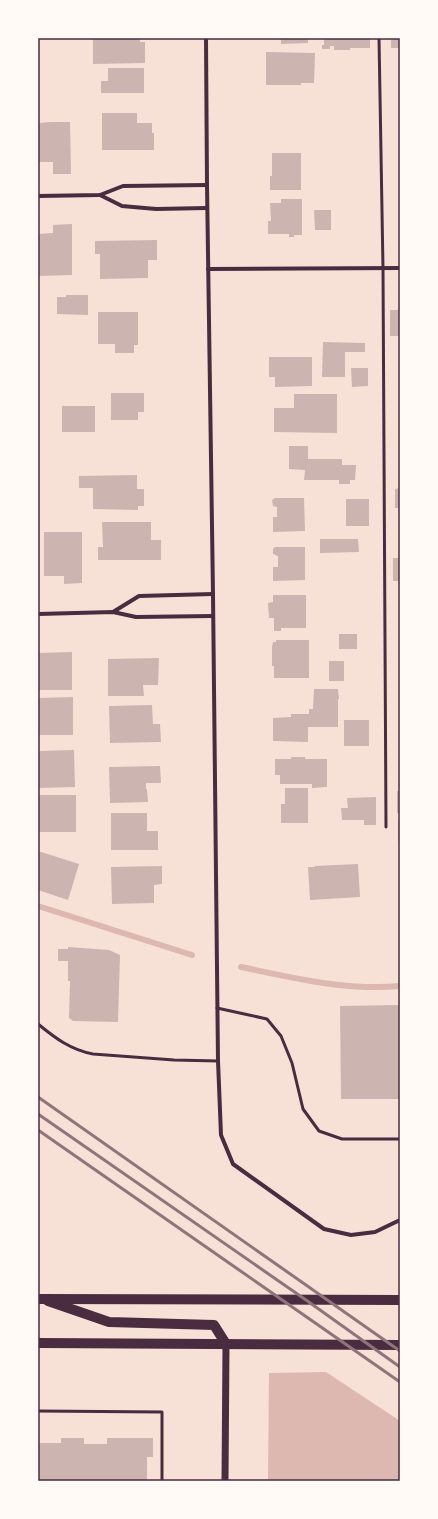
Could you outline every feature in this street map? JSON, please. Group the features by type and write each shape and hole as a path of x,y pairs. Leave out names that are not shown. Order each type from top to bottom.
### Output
{"main road":[{"path":"39,1299 400,1300"},
{"path":"39,1299 108,1322 214,1325 226,1344"},
{"path":"38,1343 400,1345"}],"street":[{"path":"206,38 217,1008 220,1135 233,1164 324,1229 351,1236 375,1232 400,1220"},
{"path":"38,196 100,195 123,186 207,185"},
{"path":"100,195 122,206 207,208"},
{"path":"208,269 400,268"},
{"path":"113,612 139,596 213,594"},
{"path":"38,614 113,612 136,617 213,616"},
{"path":"226,1344 226,1481"}],"lane":[{"path":"379,38 383,268 386,827"},
{"path":"217,1008 267,1019 281,1036 292,1063 303,1109 319,1131 342,1139 400,1139"},
{"path":"38,1024 61,1043 82,1052 174,1060 218,1061"},
{"path":"38,1411 162,1412 162,1481"}],"shaded area":[{"path":"326,1372 400,1421 400,1481 268,1481 269,1373"}],"building":[{"path":"93,38 140,38 140,42 145,42 145,63 93,64"},
{"path":"281,38 308,38 308,43 281,44"},
{"path":"324,38 370,38 370,48 334,50 334,46 330,46 330,49 322,49 322,45 324,45"},
{"path":"391,38 400,38 400,48 391,48"},
{"path":"266,52 315,53 314,83 301,83 301,85 266,85"},
{"path":"108,68 144,68 144,93 101,93 101,81 108,81"},
{"path":"102,113 137,113 137,123 152,123 152,133 154,133 154,150 102,150"},
{"path":"70,122 71,174 53,174 53,162 38,162 38,123"},
{"path":"272,153 301,153 301,190 270,190 270,176 272,176"},
{"path":"281,199 302,199 302,235 294,235 294,237 289,237 289,234 268,234 268,221 271,221 270,203 281,203"},
{"path":"314,210 331,210 331,230 315,230"},
{"path":"72,224 72,275 38,276 38,234 53,233 53,225"},
{"path":"157,240 157,260 148,260 148,278 100,279 100,254 95,254 95,241"},
{"path":"66,295 88,295 88,315 57,314 57,297 66,297"},
{"path":"390,310 400,310 400,336 390,336"},
{"path":"98,312 138,312 138,345 134,345 134,353 115,353 115,344 98,344"},
{"path":"323,342 365,343 365,352 345,352 345,377 322,377"},
{"path":"269,357 312,357 312,386 275,387 275,377 269,377"},
{"path":"351,368 368,368 368,386 352,387"},
{"path":"111,393 144,393 144,412 138,412 138,420 111,420"},
{"path":"294,394 337,394 337,433 274,432 274,408 294,408"},
{"path":"62,406 95,406 95,432 62,432"},
{"path":"289,446 308,446 308,459 342,459 342,465 356,465 355,480 350,480 350,484 339,484 339,480 304,480 305,470 289,469"},
{"path":"137,475 137,489 144,489 144,506 138,506 138,510 93,509 93,488 79,488 79,476"},
{"path":"400,488 400,508 395,508 395,489"},
{"path":"275,498 304,498 305,531 273,532 273,517 277,517 277,507 273,506 272,500"},
{"path":"346,499 369,499 369,526 346,526"},
{"path":"102,522 151,522 151,540 161,540 161,560 98,560 98,547 103,547"},
{"path":"44,532 82,532 82,583 64,584 64,576 44,576"},
{"path":"320,539 358,539 359,552 320,553"},
{"path":"275,547 305,547 305,580 273,581 273,567 278,567 278,556 273,554 273,549"},
{"path":"393,558 400,558 400,581 393,581"},
{"path":"273,595 306,595 306,628 281,628 281,631 274,631 274,618 269,618 268,603 273,602"},
{"path":"339,634 357,634 357,649 339,649"},
{"path":"276,640 309,640 309,678 274,678 274,666 272,666 272,647 273,642 276,642"},
{"path":"72,652 72,690 38,690 38,653"},
{"path":"159,658 158,685 143,685 144,696 108,696 108,659"},
{"path":"329,661 344,661 344,681 329,681"},
{"path":"314,689 338,689 338,727 308,727 308,742 273,741 273,718 291,717 291,714 309,714 309,709 313,709"},
{"path":"73,697 73,735 38,735 38,698"},
{"path":"152,705 153,724 160,724 161,742 110,743 109,706"},
{"path":"344,720 369,720 369,746 344,746"},
{"path":"74,750 75,787 38,788 38,751"},
{"path":"291,757 305,757 305,759 327,759 327,787 312,788 312,784 280,784 280,775 275,775 275,759 291,759"},
{"path":"160,766 161,783 146,783 148,802 110,803 109,767"},
{"path":"285,788 308,788 308,823 281,823 281,804 285,804"},
{"path":"397,791 400,791 400,813 397,813"},
{"path":"39,795 76,795 76,832 38,832"},
{"path":"376,797 376,825 364,825 364,820 342,820 341,808 348,808 347,798"},
{"path":"111,813 147,813 147,831 158,831 158,850 111,850"},
{"path":"398,820 400,820 400,841 398,841"},
{"path":"38,851 79,864 68,900 38,890"},
{"path":"358,864 360,897 310,900 308,867"},
{"path":"162,866 162,884 154,885 154,903 112,904 111,867"},
{"path":"68,947 109,950 120,955 118,1022 73,1021 69,1018 70,981 68,981 68,961 58,961 58,949 68,949"},
{"path":"400,1005 400,1099 341,1099 340,1006"},
{"path":"61,1438 84,1438 84,1444 107,1444 107,1438 153,1438 153,1457 147,1457 147,1481 38,1481 38,1443 61,1443"}],"waterway":[{"path":"38,906 192,955"},
{"path":"241,967 300,979 340,985 360,987 400,986"}],"railway":[{"path":"38,1097 400,1351"},
{"path":"38,1114 400,1367"},
{"path":"38,1130 400,1382"}]}
